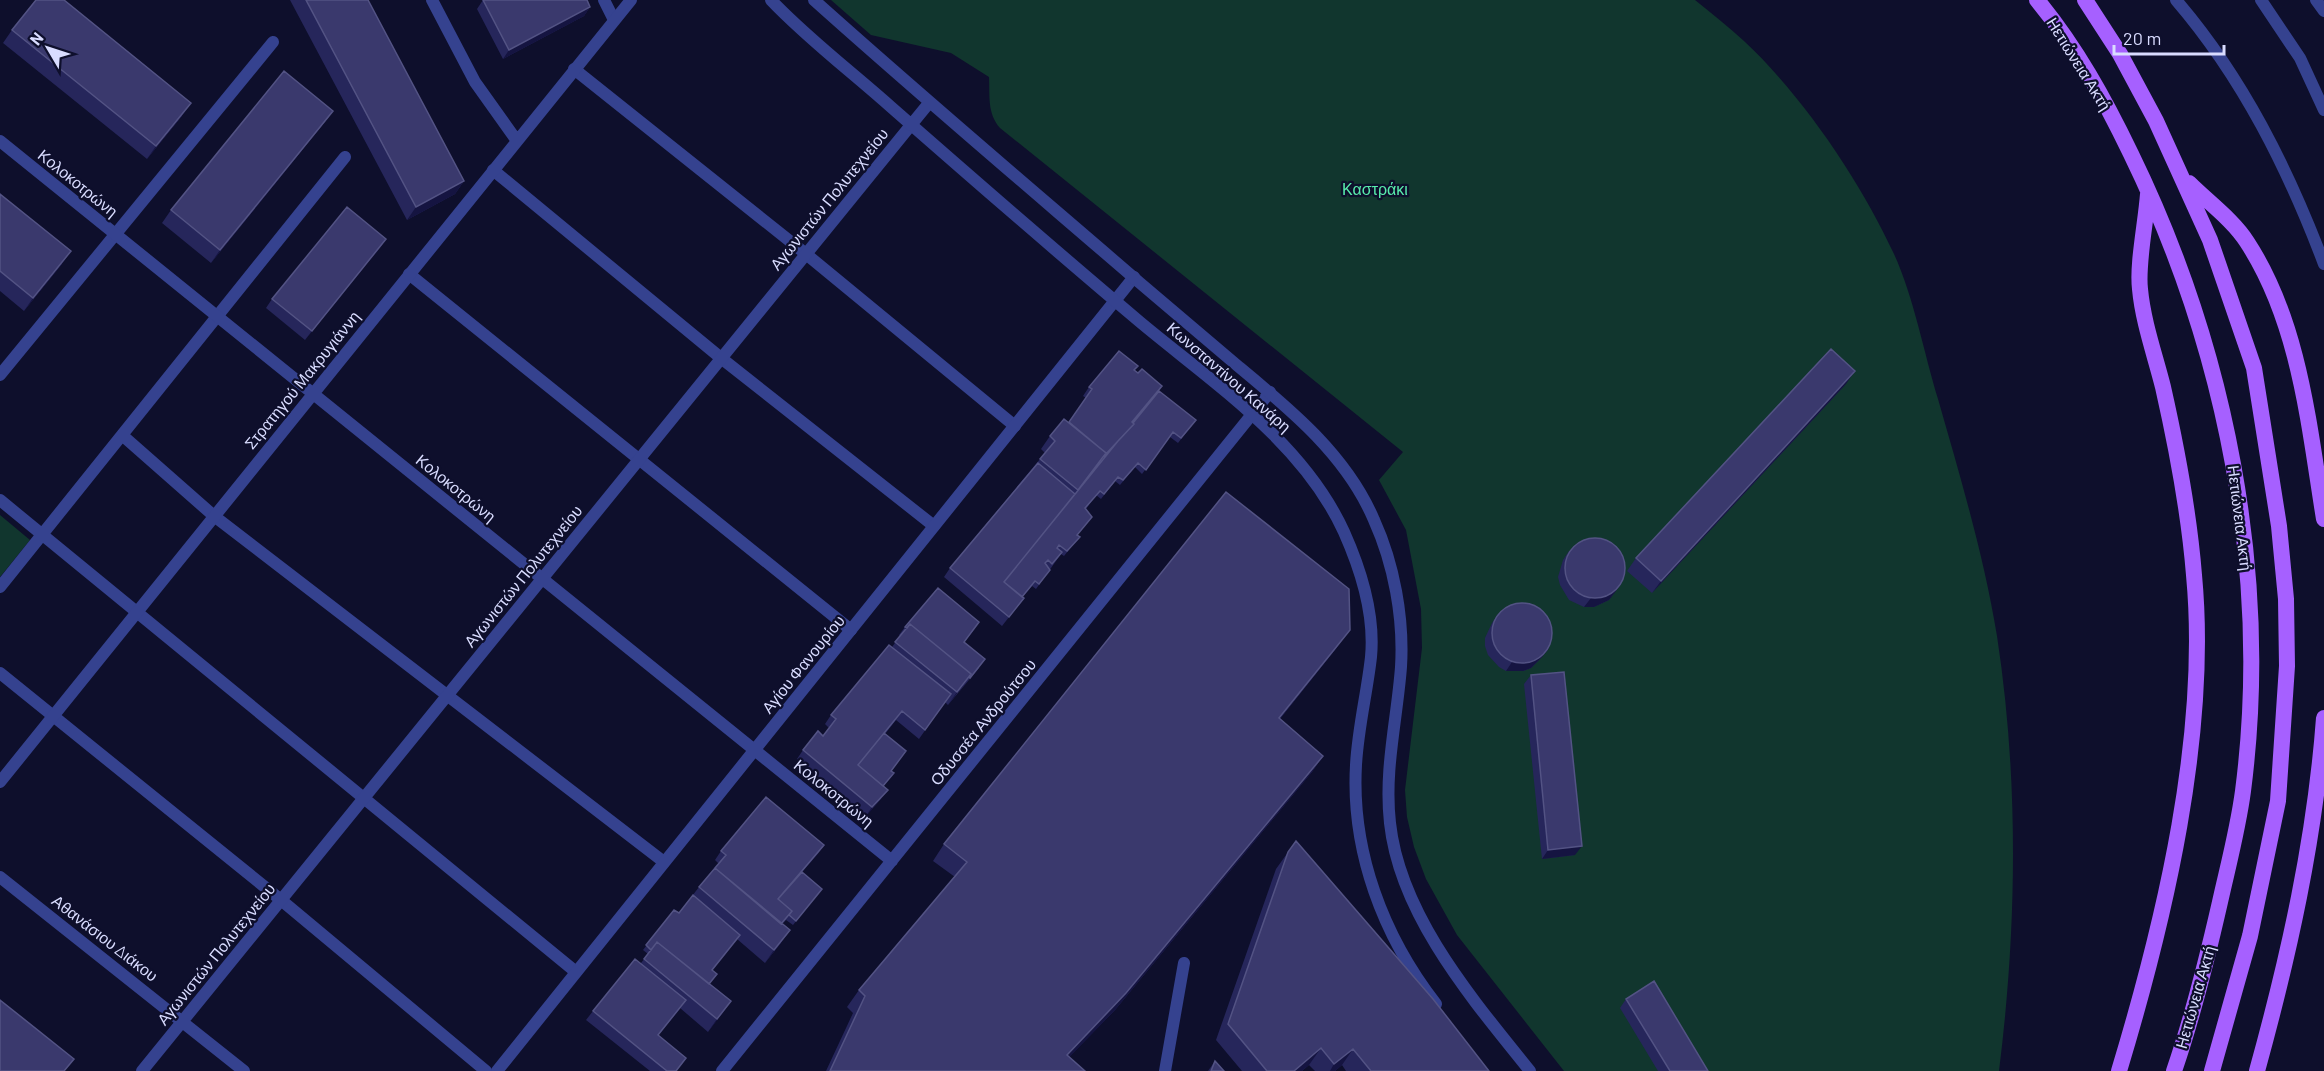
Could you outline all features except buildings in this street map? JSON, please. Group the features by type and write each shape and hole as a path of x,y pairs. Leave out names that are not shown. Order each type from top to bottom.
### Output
{"main road":[{"name":"Ηετιώνεια Ακτή","path":"2037,0 2056,23 2089,74 2149,190 2176,255 2213,379 2234,465 2250,600 2249,691 2243,792 2214,928 2174,1071"},
{"path":"2085,0 2120,54 2182,176 2210,240 2254,368 2279,526 2286,599 2284,729 2278,801 2250,936 2212,1071"},
{"path":"2182,176 2247,241 2277,299 2307,410 2324,519"},
{"path":"2119,1071 2155,937 2182,816 2197,647 2194,576 2184,494 2174,435 2140,289 2149,190"},
{"path":"2257,1071 2278,991 2311,841 2324,718"}],"street":[{"path":"432,0 475,82 517,141"},
{"path":"604,0 614,20"},
{"name":"Στρατηγού Μακρυγιάννη","path":"0,782 631,0"},
{"name":"Κωνσταντίνου Κανάρη","path":"771,0 1115,301 1275,435 1320,491 1343,530 1368,604 1371,641 1356,764 1355,803 1362,849 1379,908 1400,950 1444,1015"},
{"name":"Κωνσταντίνου Κανάρη","path":"814,0 929,103 1270,392 1319,439 1352,480 1380,534 1393,579 1400,623 1401,666 1388,767 1390,826 1400,866 1434,943 1462,986 1530,1071"},
{"path":"2176,0 2195,22 2247,98 2297,194 2324,264"},
{"path":"2261,0 2300,58 2324,110"},
{"path":"2316,0 2324,12"},
{"path":"0,375 273,42"},
{"path":"574,69 806,254 1015,426"},
{"name":"Αγωνιστών Πολυτεχνείου","path":"142,1071 929,103"},
{"name":"Κολοκοτρώνη","path":"0,141 892,861"},
{"path":"0,587 345,157"},
{"path":"493,170 721,358 934,526"},
{"path":"409,274 851,630"},
{"name":"Αγίου Φανουρίου","path":"497,1071 1134,277"},
{"name":"Οδυσσέα Ανδρούτσου","path":"722,1071 1270,392"},
{"path":"122,435 214,516 664,862"},
{"path":"0,500 576,972"},
{"path":"0,673 281,900 486,1071"},
{"name":"Αθανάσιου Διάκου","path":"0,877 244,1071"},
{"path":"1165,1071 1184,963"}],"green space":[{"name":"Καστράκι","path":"831,0 1695,0 1744,41 1788,87 1829,141 1865,198 1894,254 1913,307 1978,546 1997,636 2009,744 2012,799 2012,908 1999,1071 1564,1071 1457,935 1426,879 1414,847 1407,817 1405,790 1422,648 1421,609 1406,530 1379,480 1403,452 1000,128 991,110 989,77 951,53 871,35"},
{"path":"0,515 30,540 0,577"}]}
